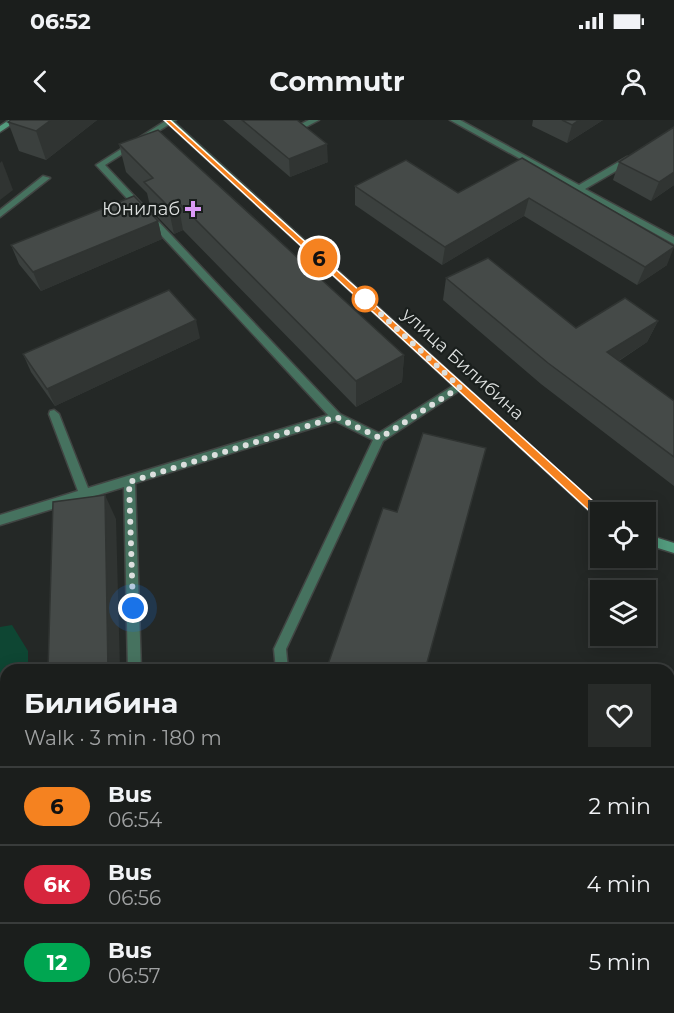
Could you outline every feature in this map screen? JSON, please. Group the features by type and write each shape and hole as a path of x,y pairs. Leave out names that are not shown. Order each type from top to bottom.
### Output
{"street":[{"path":"0,130 14,120"},
{"name":"улица Билибина","path":"169,120 590,505"},
{"path":"656,542 674,548"}],"lane":[{"path":"169,120 100,165 336,417 380,438"},
{"path":"290,120 307,132"},
{"path":"299,127 315,120"},
{"path":"454,120 674,241"},
{"path":"578,189 637,156"},
{"path":"0,214 46,178"},
{"path":"281,664 280,649 380,438 460,387"},
{"path":"54,414 85,494"},
{"path":"0,520 336,417"},
{"path":"129,482 135,664"}],"green space":[{"path":"12,625 28,651 28,664 0,664 0,627"}],"building":[{"path":"11,120 51,120 36,131 8,122"},
{"path":"242,120 297,120 327,144 289,159"},
{"path":"562,120 579,120 572,125"},
{"path":"674,127 674,172 659,182 619,162"},
{"path":"158,130 404,355 356,381 178,202 168,206 144,182 153,178 119,144"},
{"path":"522,158 674,247 645,267 529,198 445,247 355,186 406,160 458,193"},
{"path":"134,196 158,221 33,272 11,245"},
{"path":"488,258 576,328 625,298 658,321 607,352 674,401 674,457 548,363 446,278"},
{"path":"169,290 196,320 47,389 23,354"},
{"path":"423,433 486,448 427,664 328,664 383,508 397,512"},
{"path":"105,495 108,664 48,664 53,502"}],"bus line":[{"name":"6","path":"168,120 590,505"}],"place":[{"name":"Юнилаб","path":"193,209"}],"route":[{"path":"133,608 129,482 336,417 380,438 460,387 358,293 365,299"}]}
